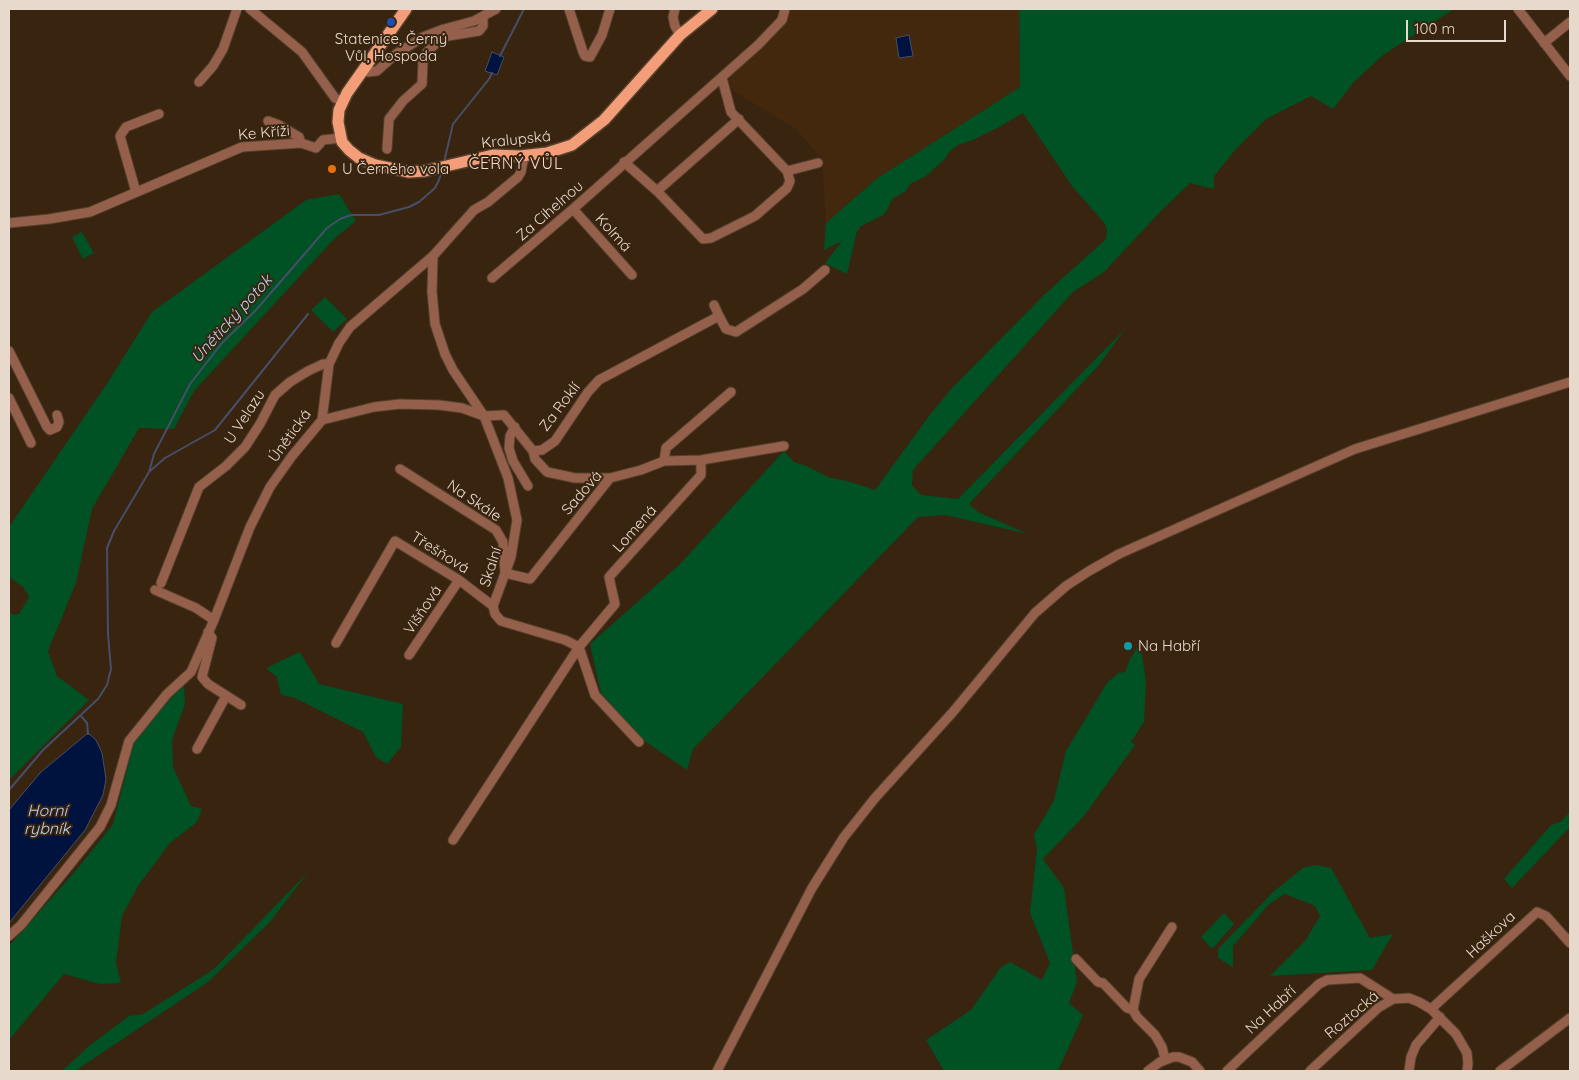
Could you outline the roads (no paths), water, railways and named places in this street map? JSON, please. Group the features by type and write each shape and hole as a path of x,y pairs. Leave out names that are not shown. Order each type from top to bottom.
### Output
{"main road":[{"path":"340,138 338,122 343,102 363,69 406,9"},
{"name":"Kralupská","path":"340,138 353,154 375,165 400,171 426,171 493,155 524,156 547,154 561,150 584,136 611,113 680,35 712,9"}],"street":[{"path":"199,82 213,66 223,49 237,9"},
{"path":"250,9 302,52 335,98 343,102"},
{"path":"363,69 368,72 378,71 401,50 432,32 483,18 496,9"},
{"path":"569,9 583,52 585,56 590,57 602,35 610,9"},
{"path":"675,9 673,17 680,35"},
{"name":"Za Cihelnou","path":"492,278 574,209 624,162 758,46 782,20 785,9"},
{"path":"1518,9 1570,76"},
{"path":"387,149 389,119 403,101 422,84 424,61 427,52 441,39 448,36 479,31 483,26 483,18"},
{"path":"1544,42 1570,22"},
{"path":"624,162 657,191 703,238 711,238 755,216 788,188 790,181 787,171 731,112 722,78"},
{"path":"136,192 120,136 126,127 158,114"},
{"path":"657,191 739,119"},
{"path":"268,121 299,137 301,143"},
{"name":"Ke Kříži","path":"9,223 90,212 232,150 251,146 301,143 316,148 324,140 340,138"},
{"name":"Únětická","path":"9,936 21,924 100,827 111,805 129,741 167,694 191,672 214,620 250,527 270,487 292,456 322,420 329,364 339,343 350,327 433,256 474,210 488,202 518,177 521,172 524,156"},
{"path":"787,171 818,163"},
{"name":"Kolmá","path":"574,209 632,275"},
{"name":"Skalní","path":"433,256 432,292 435,324 445,354 453,370 484,416 508,478 517,520 511,557 493,606 495,614 501,621 565,640 579,647"},
{"path":"714,305 726,329 736,332 804,289 826,270"},
{"name":"Za Roklí","path":"484,416 504,414 533,451 542,450 555,441 588,392 599,380 719,316"},
{"path":"9,352 50,430 57,427 59,422 57,415"},
{"name":"U Velazu","path":"214,620 158,587 199,487 226,466 245,447 275,395 290,382 308,371 323,364 329,364"},
{"path":"717,1071 812,888 844,837 875,798 952,713 1035,612 1066,586 1119,554 1355,449 1570,382"},
{"path":"731,392 666,448 664,461 701,460 784,446"},
{"path":"9,398 31,443"},
{"path":"322,420 374,407 400,404 439,405 462,408 484,416"},
{"path":"515,427 510,436 509,448 513,461 528,486"},
{"path":"533,451 535,460 547,472 575,478 610,478"},
{"name":"Lomená","path":"579,647 615,604 609,577 701,475 701,460"},
{"name":"Sadová","path":"504,573 530,579 610,478 641,470 664,461"},
{"name":"Na Skále","path":"400,469 496,530 503,542 504,573"},
{"name":"Třešňová","path":"336,643 395,541 459,580 493,606"},
{"name":"Višňová","path":"410,655 459,580"},
{"path":"208,632 212,638 202,678 208,684 241,705"},
{"path":"579,647 595,695 639,742"},
{"path":"453,840 579,647"},
{"path":"197,750 226,696"},
{"name":"Haškova","path":"1430,1010 1537,912 1546,916 1570,943"},
{"path":"1165,1059 1155,1035 1136,1017 1134,1010 1139,979 1172,927"},
{"path":"1076,959 1127,1008 1134,1010"},
{"name":"Na Habří","path":"1227,1071 1319,984 1327,980 1360,978 1393,999"},
{"name":"Roztocká","path":"1310,1071 1384,1003 1393,999 1409,998 1419,1002 1440,1017 1456,1034 1465,1047 1468,1059 1467,1071"},
{"path":"1409,1071 1411,1057 1416,1045 1440,1017"},
{"path":"1500,1071 1570,1018"},
{"path":"1148,1071 1165,1059 1173,1057 1183,1058 1192,1062 1200,1071"}],"water":[{"path":"909,35 913,56 899,58 896,38"},
{"path":"492,52 504,57 497,75 485,71"},
{"name":"Horní rybník","path":"88,733 96,740 102,753 106,779 103,795 85,830 9,923 9,810 41,772"}],"waterway":[{"name":"Únětický potok","path":"500,56 524,9"},
{"name":"Únětický potok","path":"444,162 453,124 492,73"},
{"name":"Únětický potok","path":"9,790 43,750 98,699 107,685 111,669 108,634 107,548 114,531 149,472 154,454 190,384 222,343 256,310 327,228 340,219 351,215 379,215 409,207 419,202 435,188 442,171"},
{"path":"150,471 165,458 215,430 308,314"},
{"path":"81,716 87,723 88,734"}],"place":[{"name":"Statenice, Černý Vůl, Hospoda","path":"391,22"},
{"name":"U Černého vola","path":"332,169"},
{"name":"Na Habří","path":"1128,646"}],"district":[{"name":"ČERNÝ VŮL","path":"516,164"}]}
